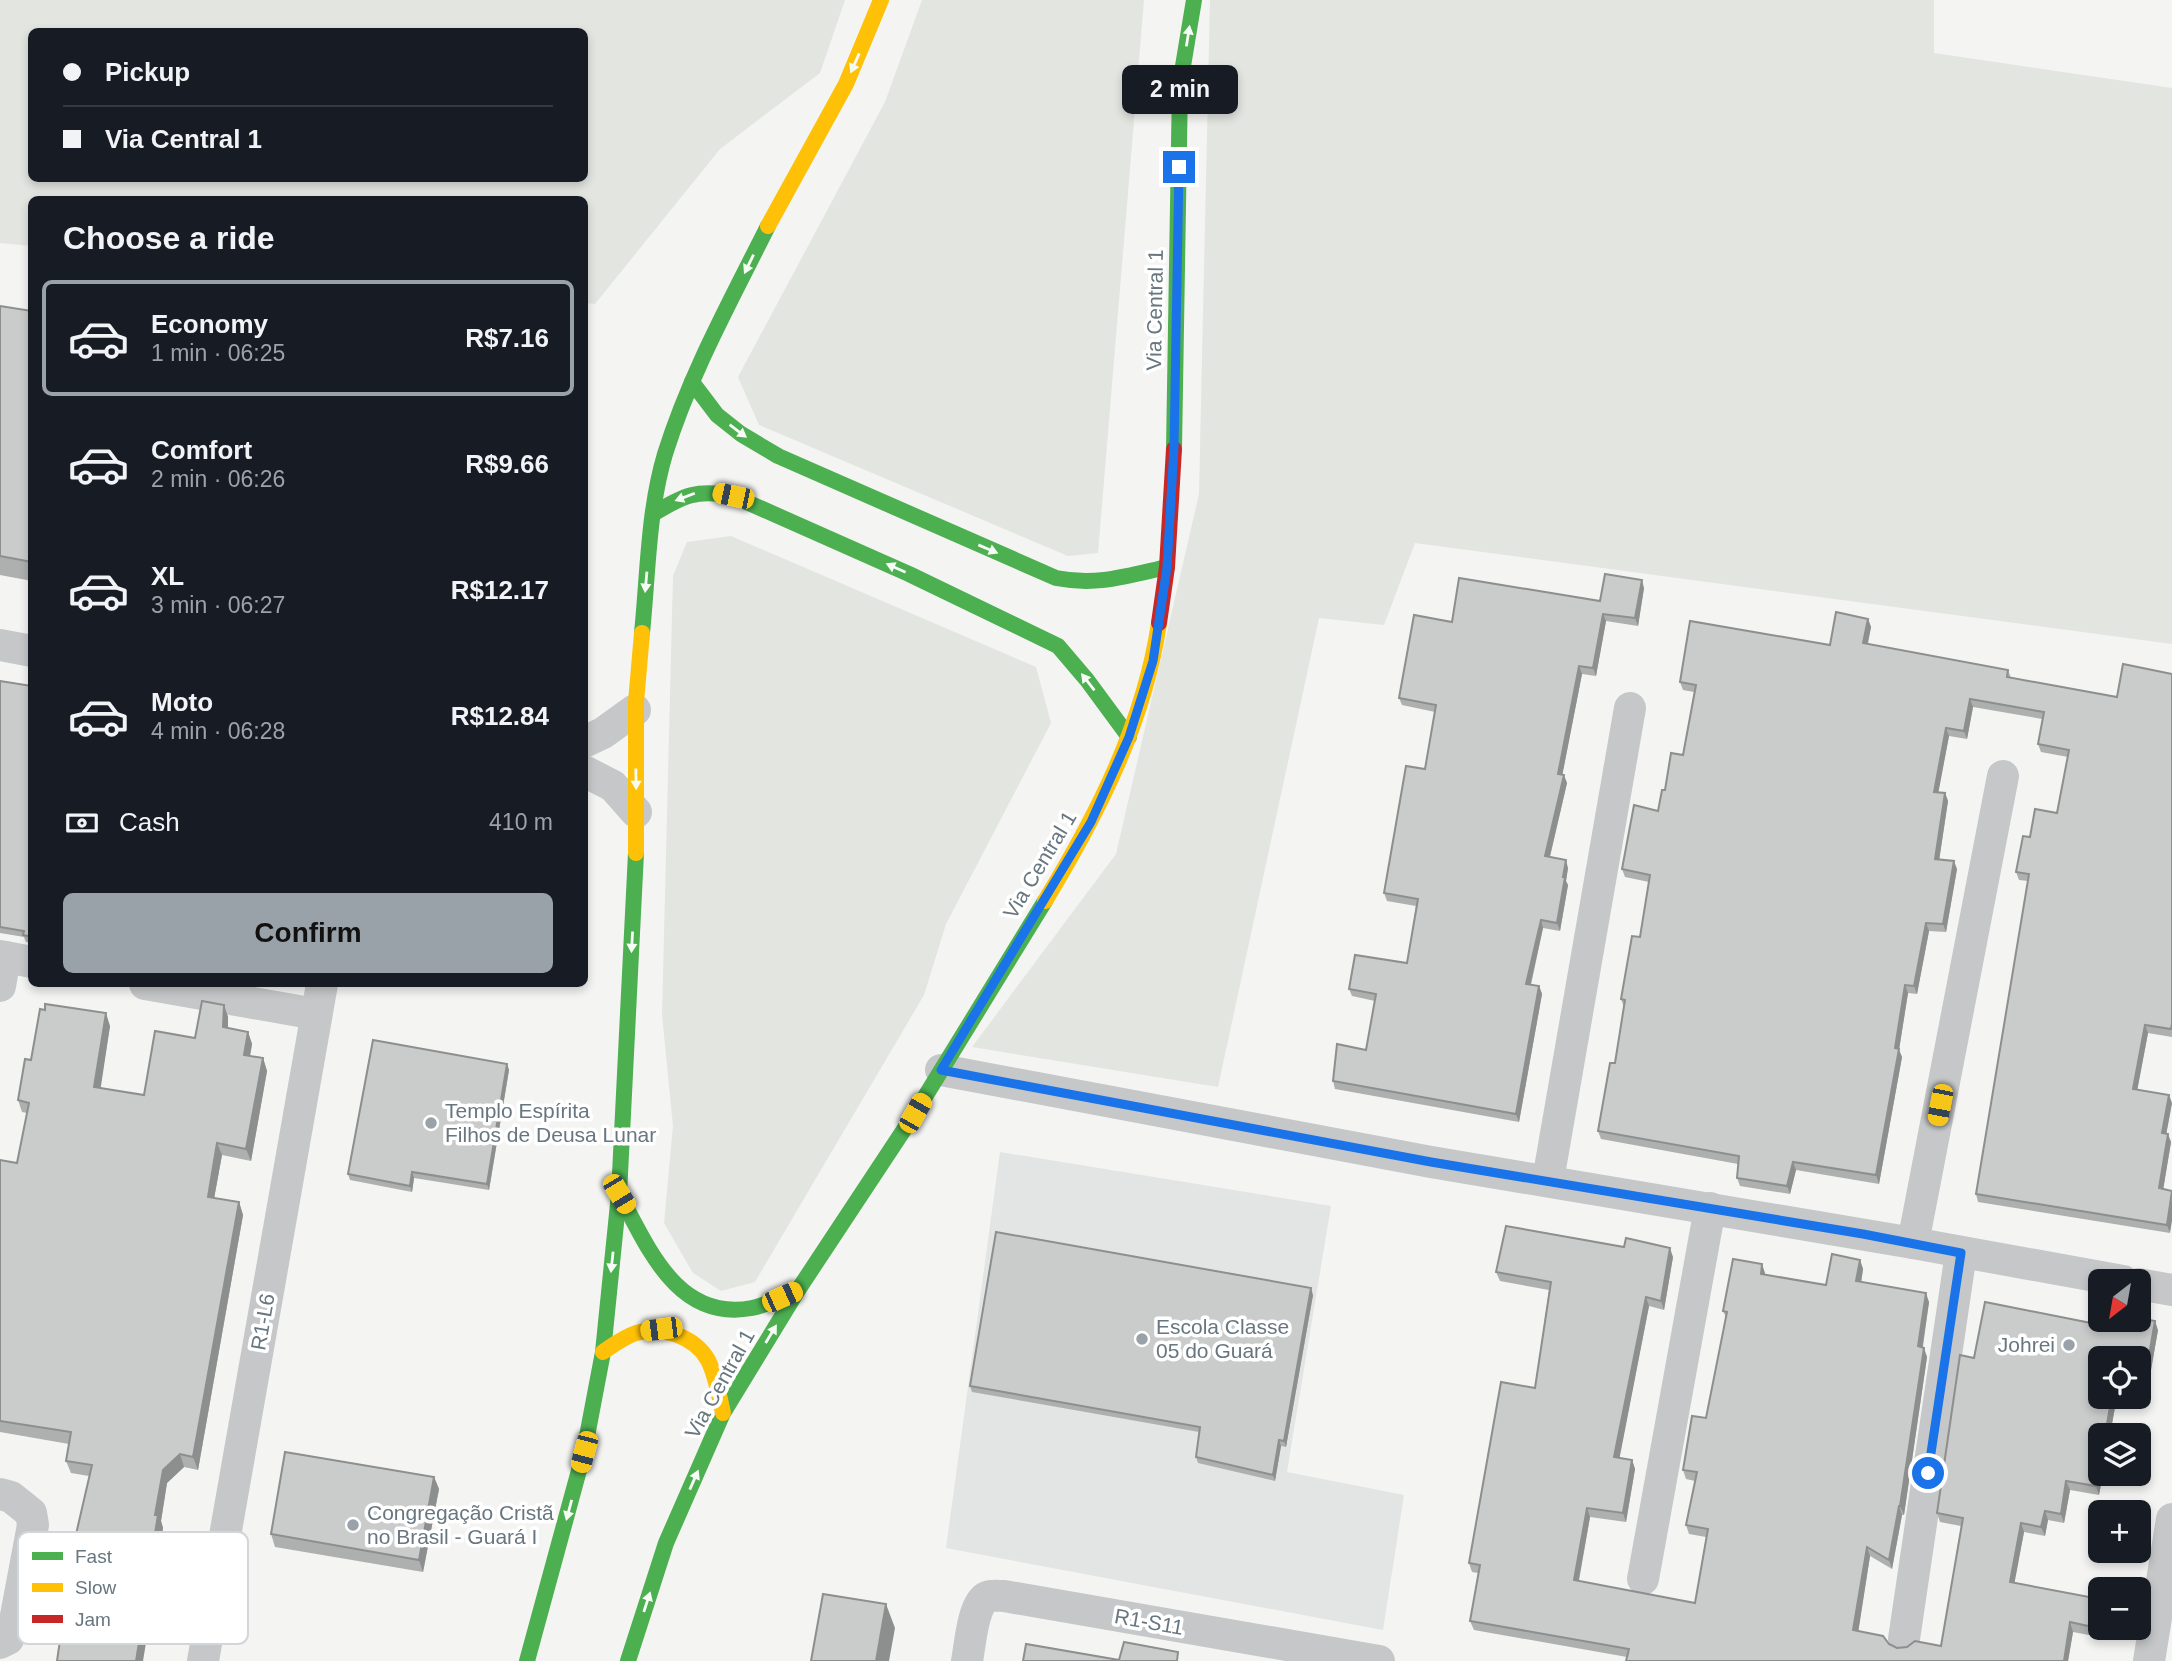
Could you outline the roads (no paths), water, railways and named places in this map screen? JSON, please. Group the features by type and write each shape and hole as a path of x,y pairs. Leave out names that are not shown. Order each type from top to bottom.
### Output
{"main road":[{"path":"527,1661 584,1452 603,1352 619,1194 636,874 635,710 653,514 665,455 692,382 774,214 846,84 881,0"},
{"name":"Via Central 1","path":"628,1661 666,1543 723,1413 798,1290 915,1113 1091,822 1129,737 1153,661 1167,567 1174,447 1180,84 1194,0"},
{"path":"692,382 717,415 741,434 778,456 1056,578 1080,583 1103,581 1167,567"},
{"path":"653,514 687,493 710,491 733,496 909,574 1058,646 1129,737"},
{"path":"619,1194 662,1267 684,1294 711,1305 743,1310 798,1290"},
{"path":"603,1352 623,1338 638,1332 661,1329 689,1340 702,1351 712,1370 723,1413"}],"street":[{"path":"0,645 28,650"},
{"path":"1548,1180 1630,708"},
{"path":"588,740 603,733 635,710"},
{"path":"588,773 612,786 636,812"},
{"path":"1913,1243 2003,776"},
{"path":"180,987 319,999"},
{"name":"R1-L6","path":"226,1532 319,999"},
{"path":"941,1070 1418,1160 1548,1180 2088,1275"},
{"path":"1643,1579 1710,1208"},
{"path":"1904,1639 1961,1253"},
{"path":"2151,1286 2172,1290"},
{"path":"0,1494 11,1497 31,1513 32,1532"},
{"path":"2149,1661 2172,1519"},
{"name":"R1-S11","path":"967,1661 976,1611 982,1600 989,1596 1004,1596 1276,1653 1379,1661"},
{"path":"0,1643 8,1639 18,1601"}],"place":[{"name":"Templo Espírita Filhos de Deusa Lunar","path":"431,1123"},
{"name":"Escola Classe 05 do Guará","path":"1142,1339"},
{"name":"Johrei","path":"2069,1345"},
{"name":"Congregação Cristã no Brasil - Guará I","path":"353,1525"}]}
